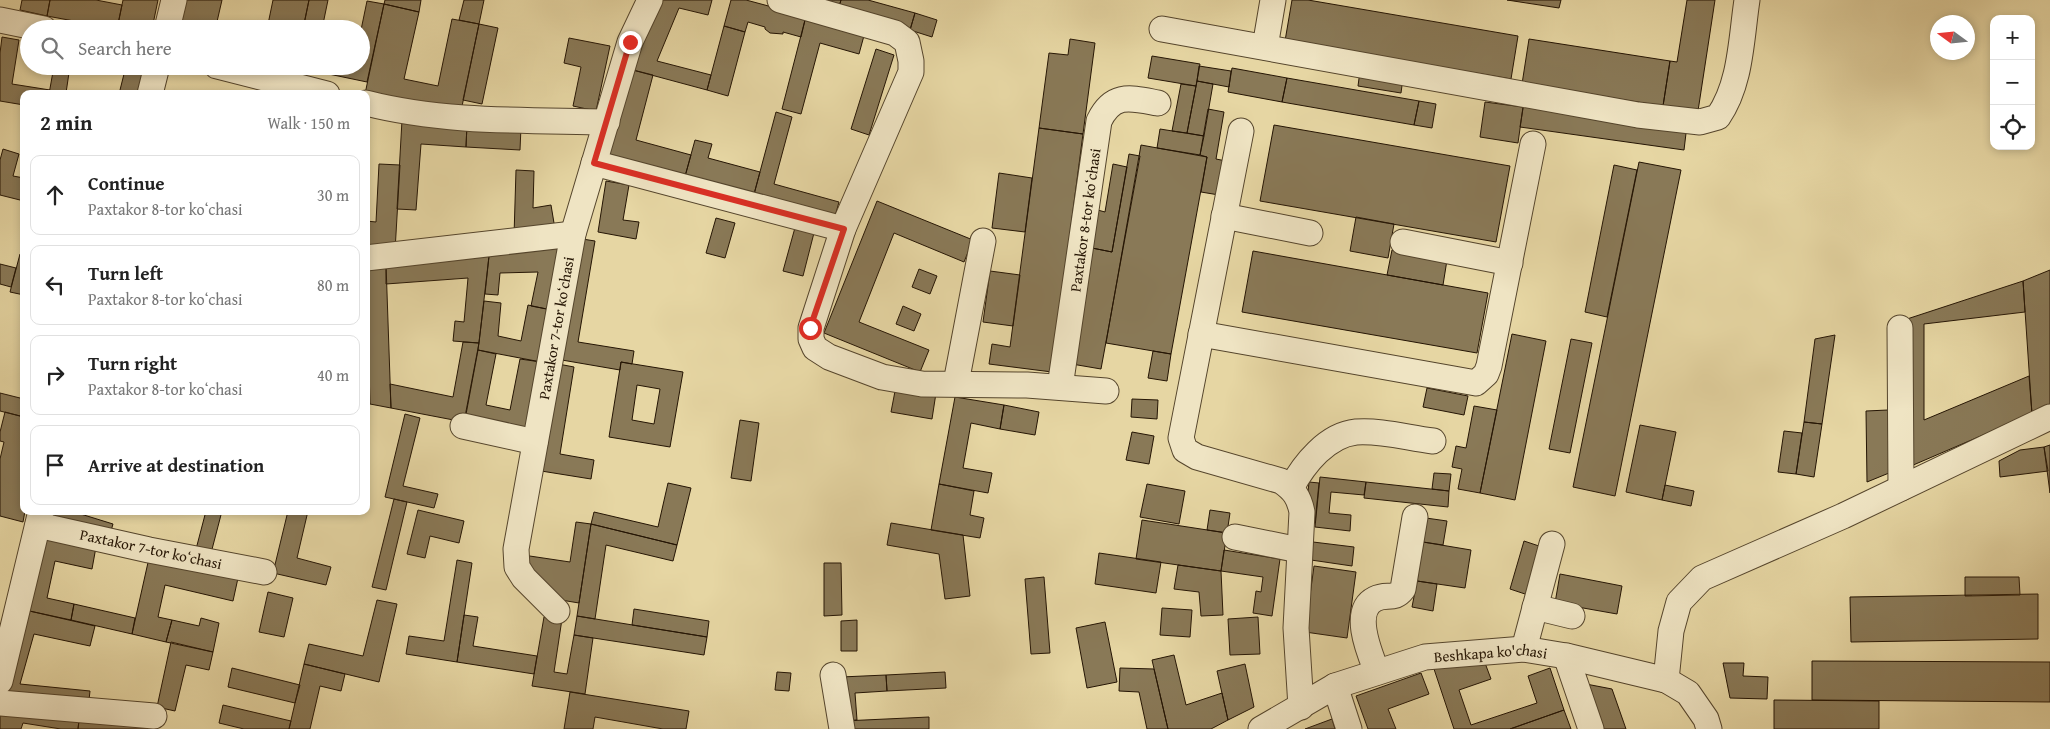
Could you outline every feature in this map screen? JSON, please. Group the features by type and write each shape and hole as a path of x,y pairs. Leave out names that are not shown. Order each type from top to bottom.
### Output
{"street":[{"path":"168,20 174,0"},
{"path":"573,234 630,42 650,0"},
{"path":"780,0 895,33 907,42 911,61 911,72 844,229 810,328 811,339 815,348 829,357 882,376 922,384 956,383 1060,387 1106,391"},
{"path":"1265,47 1274,0"},
{"path":"1162,29 1638,115 1700,122 1718,117 1728,102 1736,76 1747,0"},
{"path":"0,20 20,24"},
{"path":"151,90 155,75"},
{"path":"252,75 311,90"},
{"name":"Paxtakor 8-tor koʻchasi","path":"1060,387 1099,121 1107,107 1116,101 1126,98 1158,103"},
{"path":"370,105 396,111 456,117 606,122"},
{"path":"1241,131 1181,438 1184,450 1197,458 1282,481 1299,498 1302,512 1296,628 1301,707"},
{"path":"1201,334 1476,383 1486,374 1489,366 1533,144"},
{"path":"594,163 844,229"},
{"path":"1224,216 1310,233"},
{"name":"Paxtakor 7-tor koʻchasi","path":"370,258 573,234 516,549 517,566 524,578 557,612"},
{"path":"956,383 983,241"},
{"path":"1403,242 1510,262"},
{"path":"1900,328 1901,488"},
{"path":"1666,680 1671,631 1679,602 1702,578 1843,516 2050,418"},
{"path":"463,426 535,442"},
{"path":"1291,488 1309,461 1324,447 1354,432 1369,432 1433,441"},
{"path":"1376,672 1363,631 1363,618 1369,604 1376,598 1395,596 1404,589 1415,517"},
{"name":"Paxtakor 7-tor koʻchasi","path":"0,681 39,518 149,550 264,572"},
{"path":"1235,537 1300,550"},
{"path":"1524,649 1552,544"},
{"path":"1535,607 1572,616"},
{"name":"Beshkapa ko'chasi","path":"1261,729 1335,686 1425,657 1524,649 1566,656 1666,680 1688,693 1706,719 1709,729"},
{"path":"1566,656 1591,729"},
{"path":"833,675 842,729"},
{"path":"1335,686 1350,729"},
{"path":"0,703 154,716"}],"building":[{"path":"22,0 50,0 47,16 20,10"},
{"path":"50,0 96,0 122,5 119,20 69,20 47,16"},
{"path":"123,0 158,0 154,20 119,20"},
{"path":"184,0 222,0 217,20 180,20"},
{"path":"273,0 309,0 305,20 269,20"},
{"path":"309,0 328,0 324,20 305,20"},
{"path":"385,0 421,0 419,12 384,4"},
{"path":"464,0 484,0 479,24 459,20"},
{"path":"658,0 712,0 708,15 679,8 657,61 711,75 707,90 629,69"},
{"path":"731,0 746,0 806,16 801,37 783,32 783,34 770,33 765,27 748,22 745,32 724,26"},
{"path":"804,0 841,0 838,10"},
{"path":"841,0 868,0 915,13 910,30 838,10"},
{"path":"1292,0 1308,0 1518,36 1511,79 1285,41"},
{"path":"1507,0 1561,0 1559,8"},
{"path":"1687,0 1715,0 1698,111 1663,106 1670,61 1677,62"},
{"path":"367,1 384,4 370,68 370,20 363,20"},
{"path":"384,4 419,12 404,79 438,86 452,19 479,24 460,116 370,95 370,90 366,90"},
{"path":"915,13 937,20 932,37 910,30"},
{"path":"806,16 865,32 859,54 820,43 801,114 782,109"},
{"path":"479,24 498,28 482,104 463,100"},
{"path":"724,26 745,32 728,96 707,90"},
{"path":"2,37 19,40 12,84 50,90 20,90 20,104 0,101"},
{"path":"569,38 610,46 596,111 573,106 581,67 564,63"},
{"path":"1070,39 1095,43 1083,134 1039,128 1049,53 1068,55"},
{"path":"1529,39 1670,61 1663,106 1522,84"},
{"path":"876,49 894,55 869,135 851,129"},
{"path":"1152,56 1200,64 1196,86 1148,78"},
{"path":"1199,66 1231,71 1229,87 1197,81"},
{"path":"1232,68 1287,78 1282,102 1228,92"},
{"path":"633,70 653,75 636,140 691,155 684,180 608,159"},
{"path":"1360,71 1403,78 1401,93 1358,86"},
{"path":"52,75 69,75 66,90 50,90"},
{"path":"124,75 147,75 143,90 120,90"},
{"path":"333,75 369,75 367,82"},
{"path":"1287,78 1419,101 1414,125 1282,102"},
{"path":"1197,81 1213,84 1204,136 1187,133"},
{"path":"1181,84 1196,86 1187,133 1172,131"},
{"path":"1419,101 1436,104 1432,128 1414,125"},
{"path":"1485,102 1523,107 1518,143 1480,137"},
{"path":"1524,102 1687,125 1684,150 1520,127"},
{"path":"1208,109 1224,112 1216,159 1226,161 1219,195 1201,192 1207,157 1200,155"},
{"path":"776,112 792,117 774,184 839,202 834,220 753,198"},
{"path":"402,120 467,124 466,147 421,144 416,210 397,209"},
{"path":"467,124 521,127 520,150 466,147"},
{"path":"1274,125 1510,166 1496,242 1260,201"},
{"path":"1039,128 1083,134 1052,372 989,364 992,344 1010,347"},
{"path":"1160,129 1204,136 1200,155 1157,148"},
{"path":"695,140 712,144 708,158 760,172 753,198 684,180"},
{"path":"1141,145 1207,157 1171,354 1106,343"},
{"path":"3,149 19,154 13,176 20,177 20,200 0,195 0,160"},
{"path":"1129,154 1140,156 1101,369 1066,363 1087,247 1112,252"},
{"path":"1639,162 1681,170 1615,496 1573,487"},
{"path":"379,164 400,165 395,251 370,249 370,221 376,222"},
{"path":"1113,164 1127,167 1112,252 1087,247 1094,209 1105,212"},
{"path":"1614,165 1637,170 1607,317 1585,312"},
{"path":"516,170 534,171 533,208 551,205 555,229 514,236"},
{"path":"999,173 1032,178 1025,232 992,228"},
{"path":"606,181 629,185 623,220 639,222 636,239 598,232"},
{"path":"877,201 973,240 964,262 894,233 859,322 929,350 920,372 824,333"},
{"path":"1356,217 1394,224 1388,258 1350,251"},
{"path":"716,218 735,223 725,258 706,253"},
{"path":"796,224 815,229 803,276 783,271"},
{"path":"576,238 595,241 578,342 634,351 632,364 621,362 620,370 556,359"},
{"path":"559,248 547,309 531,306 538,272 500,273 498,295 485,294 489,256"},
{"path":"1392,250 1447,260 1443,285 1387,275"},
{"path":"1253,251 1488,293 1477,353 1242,312"},
{"path":"20,254 20,294 10,292"},
{"path":"489,256 479,343 453,341 455,321 464,322 468,278 386,284 386,264"},
{"path":"0,264 16,268 11,287 0,284"},
{"path":"370,264 386,264 391,408 370,404"},
{"path":"919,269 937,276 930,294 912,287"},
{"path":"2050,270 2050,406 2032,414 2023,281"},
{"path":"990,271 1020,275 1013,326 983,322"},
{"path":"2023,281 2025,312 1924,324 1924,420 2029,376 2032,414 1904,469 1904,320"},
{"path":"484,301 501,303 498,336 521,341 528,305 551,310 541,362 478,350"},
{"path":"903,306 921,314 914,331 896,324"},
{"path":"1512,334 1546,341 1515,500 1480,493"},
{"path":"1835,335 1822,424 1804,422 1815,339"},
{"path":"1571,339 1592,343 1570,453 1549,449"},
{"path":"463,342 479,343 464,422 391,408 390,384 453,397"},
{"path":"478,350 496,354 486,405 510,410 520,359 541,362 526,437 464,425"},
{"path":"1153,351 1171,354 1167,381 1148,378"},
{"path":"621,362 683,372 670,447 609,437","holes":["637,385 660,389 654,424 632,420"]},
{"path":"553,363 574,367 560,454 594,460 591,479 535,470"},
{"path":"896,386 936,393 932,419 891,412"},
{"path":"1427,388 1468,396 1464,415 1423,407"},
{"path":"0,393 20,398 20,416 0,411"},
{"path":"955,397 1004,405 1000,429 971,423 963,468 992,473 988,493 939,484"},
{"path":"1132,399 1158,400 1157,419 1131,417"},
{"path":"1004,405 1039,412 1035,435 1000,429"},
{"path":"1474,406 1497,410 1480,493 1458,489 1462,469 1452,467 1456,446 1466,448"},
{"path":"1888,410 1889,473 1867,482 1866,411"},
{"path":"5,412 20,416 20,515 24,515 23,522 0,516 0,459 4,442 0,441 0,432"},
{"path":"405,414 420,418 403,486 438,494 434,508 385,497"},
{"path":"740,420 759,423 751,481 731,478"},
{"path":"1804,422 1822,424 1814,477 1796,474"},
{"path":"1640,425 1676,432 1662,500 1626,492"},
{"path":"1784,431 1802,433 1796,474 1778,472"},
{"path":"1132,432 1154,436 1149,464 1126,460"},
{"path":"2050,445 2050,493 2044,447"},
{"path":"2044,447 2048,471 2000,477 1999,461 2020,450"},
{"path":"1434,473 1451,474 1449,491 1432,489"},
{"path":"1320,477 1366,482 1364,495 1331,492 1329,513 1351,515 1350,531 1315,527"},
{"path":"1309,482 1319,483 1315,523 1305,522"},
{"path":"1366,482 1449,491 1448,507 1364,498"},
{"path":"668,483 691,488 677,545 591,524 594,512 658,527"},
{"path":"939,484 974,491 970,515 984,518 980,538 931,530"},
{"path":"1147,484 1185,491 1179,524 1140,517"},
{"path":"1665,485 1694,491 1691,506 1662,500"},
{"path":"394,499 407,502 386,590 372,587"},
{"path":"418,510 464,521 459,543 430,536 425,558 407,554"},
{"path":"1210,510 1230,513 1227,533 1207,530"},
{"path":"52,515 84,515 113,524 108,541 49,525"},
{"path":"205,515 221,515 210,557 195,553"},
{"path":"287,515 307,515 297,558 331,567 326,585 273,573"},
{"path":"1426,518 1447,521 1443,545 1423,542"},
{"path":"1142,520 1227,533 1221,571 1136,559"},
{"path":"576,522 591,524 579,603 555,599 521,565 523,555 570,562"},
{"path":"891,523 963,535 970,596 945,599 939,554 887,545"},
{"path":"591,524 677,545 673,561 606,545 595,619 577,616"},
{"path":"42,535 96,547 92,569 55,561 47,598 74,604 71,620 25,610"},
{"path":"1524,541 1542,547 1528,595 1510,589"},
{"path":"1313,542 1354,547 1352,566 1311,560"},
{"path":"1423,542 1471,550 1465,588 1417,581"},
{"path":"1224,550 1280,559 1272,616 1253,613 1256,591 1261,592 1263,577 1221,571"},
{"path":"1099,553 1161,562 1156,593 1095,584"},
{"path":"149,558 238,578 233,601 165,585 158,617 172,620 166,642 132,634"},
{"path":"457,560 472,563 457,662 406,654 409,636 444,641"},
{"path":"824,563 841,563 842,615 824,616"},
{"path":"1178,565 1221,571 1223,615 1201,616 1199,592 1174,589"},
{"path":"1314,566 1356,572 1347,638 1305,632"},
{"path":"1560,574 1622,586 1617,614 1555,603"},
{"path":"1044,577 1050,653 1031,654 1025,579"},
{"path":"1965,577 2019,577 2020,595 1965,596"},
{"path":"1417,581 1437,584 1433,611 1412,607"},
{"path":"268,592 293,598 284,637 259,632"},
{"path":"2038,594 2038,639 1851,642 1850,597"},
{"path":"377,600 397,604 379,682 304,664 309,644 363,656"},
{"path":"74,604 135,618 132,634 71,620"},
{"path":"1162,608 1192,610 1190,637 1160,635"},
{"path":"634,609 709,621 707,637 632,625"},
{"path":"25,610 95,626 90,646 34,634 20,684 90,691 88,709 0,701"},
{"path":"464,615 478,617 473,646 537,656 534,674 457,662"},
{"path":"577,616 707,637 704,655 574,635"},
{"path":"544,617 562,619 554,672 567,674 574,635 593,638 585,694 532,686"},
{"path":"1258,617 1260,654 1230,655 1228,619"},
{"path":"201,618 219,623 213,652 166,642 172,620 199,626"},
{"path":"857,620 857,651 841,651 841,621"},
{"path":"1105,622 1117,682 1087,688 1076,628"},
{"path":"171,642 213,652 209,670 186,665 175,711 157,707"},
{"path":"1174,655 1186,705 1222,693 1228,720 1211,729 1168,729 1152,660"},
{"path":"1812,661 2050,662 2050,702 1812,700"},
{"path":"1485,663 1491,679 1459,690 1471,725 1537,703 1528,676 1550,668 1564,710 1510,729 1454,729 1433,666"},
{"path":"1723,663 1744,663 1743,676 1768,677 1767,699 1730,698"},
{"path":"304,664 345,674 341,691 320,686 310,729 289,729"},
{"path":"1245,664 1254,707 1228,720 1217,671"},
{"path":"232,668 300,685 295,703 228,687"},
{"path":"1120,668 1154,669 1168,729 1147,729 1139,692 1119,691"},
{"path":"777,672 791,673 789,691 775,690"},
{"path":"945,672 946,688 887,691 886,675"},
{"path":"1421,673 1429,694 1388,709 1396,729 1368,729 1356,696"},
{"path":"886,675 887,691 855,693 857,720 843,721 841,677"},
{"path":"1586,684 1612,689 1626,729 1601,729"},
{"path":"570,692 689,711 686,729 663,729 595,717 593,729 564,729"},
{"path":"1774,700 1879,701 1879,729 1774,729"},
{"path":"0,704 80,712 78,729 61,729 23,723 21,729 0,729"},
{"path":"223,705 291,721 289,729 244,729 219,723"},
{"path":"1564,710 1571,729 1510,729"},
{"path":"80,712 152,723 151,729 78,729"},
{"path":"929,717 929,729 845,729 843,721"},
{"path":"1332,719 1335,729 1305,729"}],"route":[{"path":"630,42 594,163 844,229 810,328"}]}
